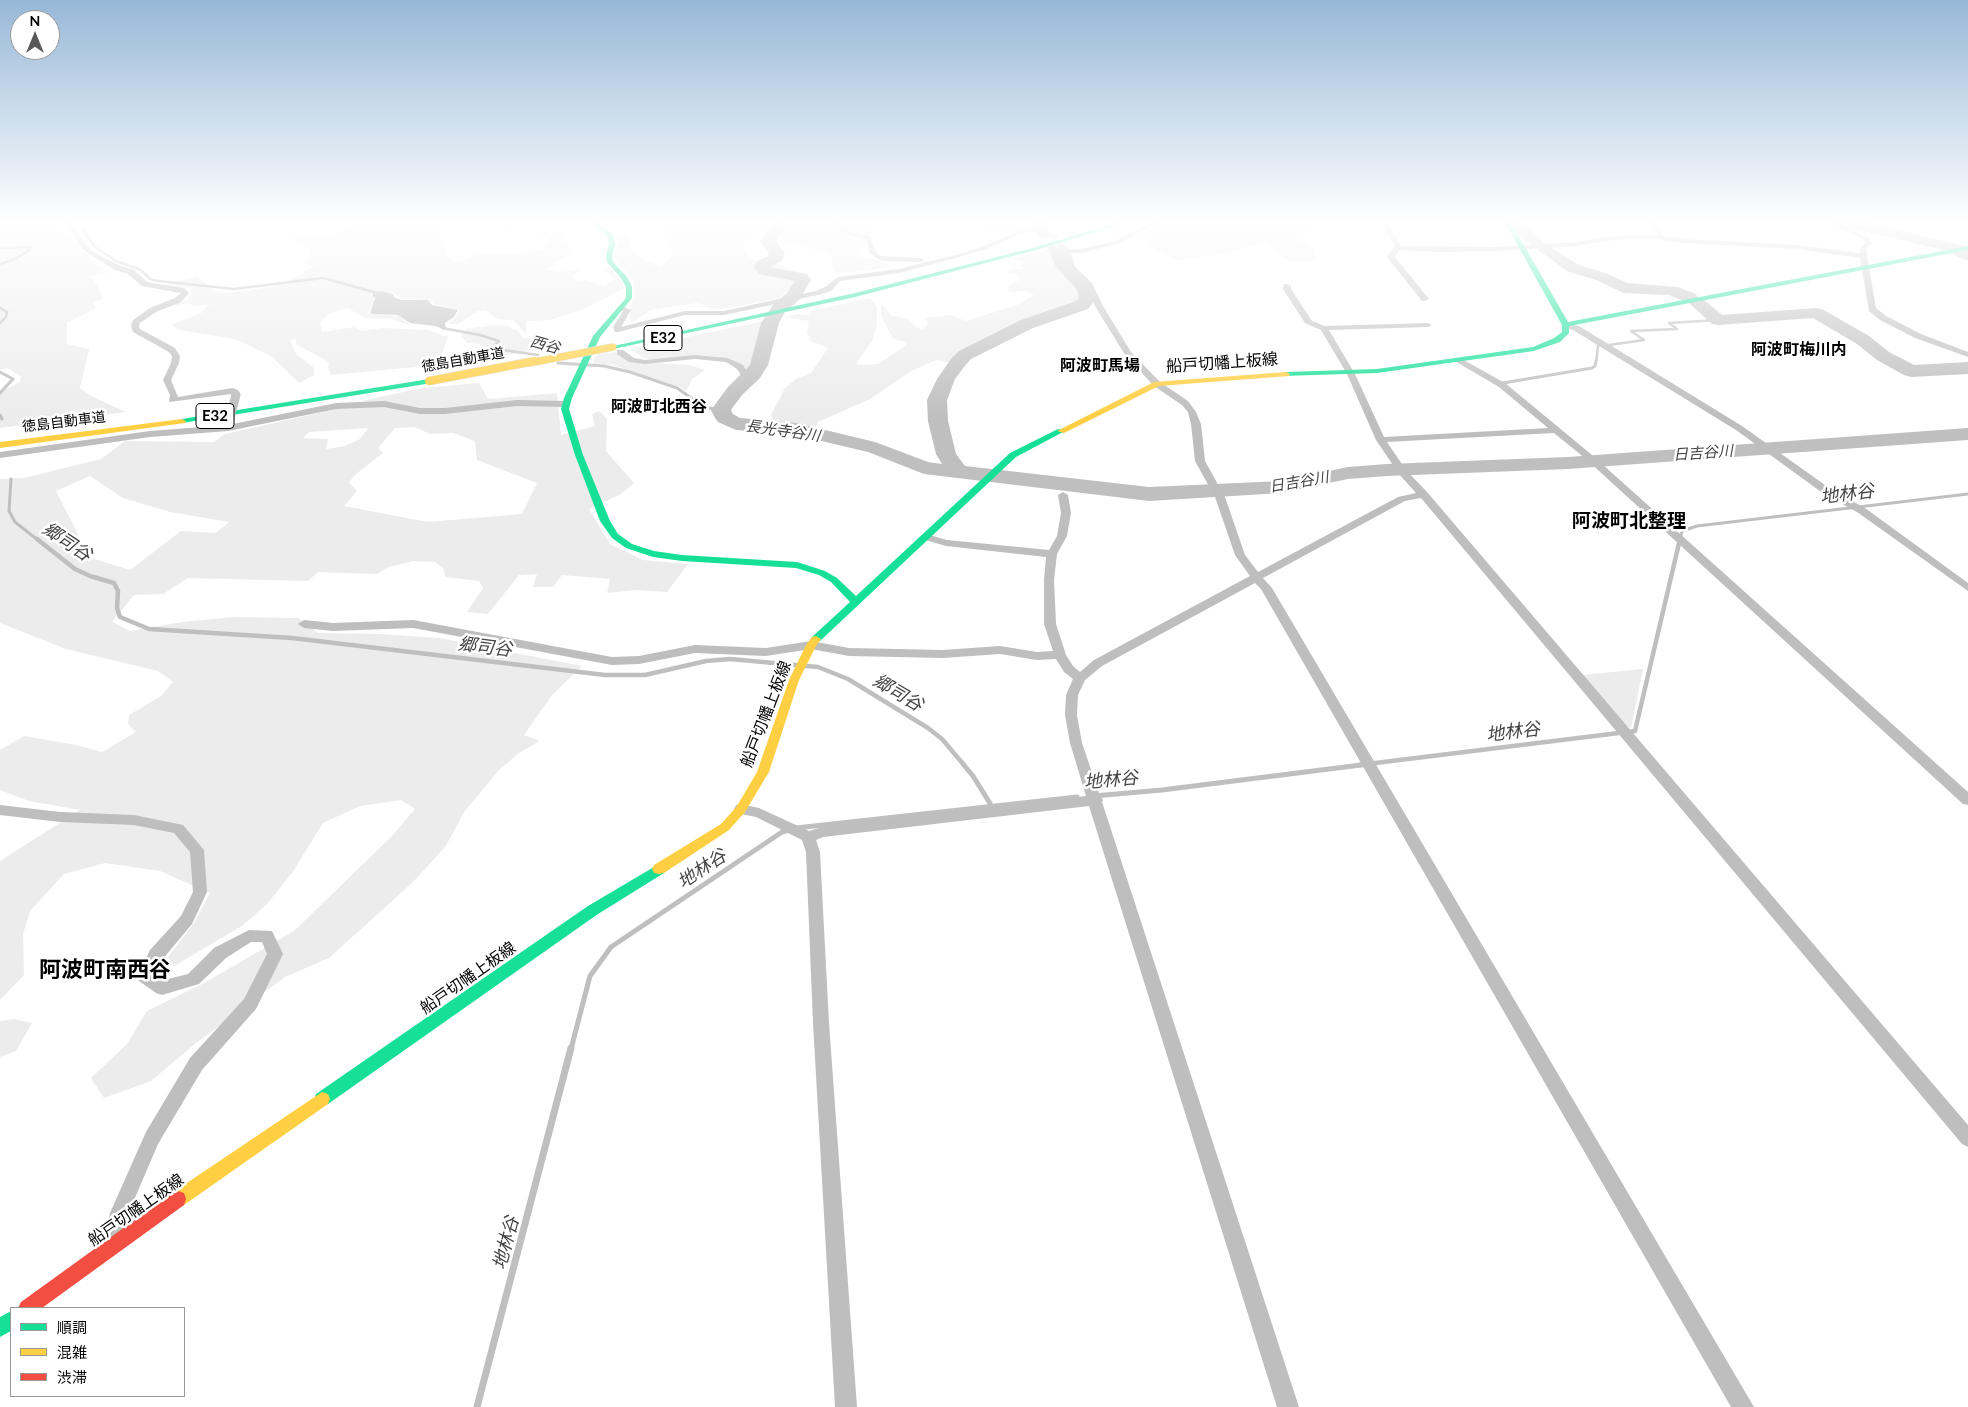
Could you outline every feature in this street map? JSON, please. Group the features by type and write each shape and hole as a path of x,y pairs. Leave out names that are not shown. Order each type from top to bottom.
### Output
{"main road":[{"path":"629,287 629,298 601,331 567,401 567,420 605,521 615,536 629,546 653,554 682,558 797,565 822,573 834,580 856,602"},
{"name":"徳島自動車道","path":"852,292 872,287"},
{"name":"徳島自動車道","path":"0,445 203,418 614,346 875,287"},
{"path":"1544,287 1566,325 1771,287"},
{"name":"船戸切幡上板線","path":"28,1307 112,1246 593,910 725,828 741,810 763,772 794,680 811,645 829,626 1013,455 1157,384 1255,375 1351,374 1534,349 1548,345 1565,332 1566,325"},
{"name":"徳島自動車道","path":"0,437 428,378"}],"street":[{"path":"163,287 181,290 185,293 178,300 153,310 136,322 136,330 172,350 176,356 175,363 167,380 174,395 172,400 235,392 236,395 228,427"},
{"path":"622,308 627,310 617,326 618,330 684,313 724,313 789,299 828,289 831,287"},
{"path":"1090,287 1099,306 1128,353 1157,384 1185,403 1192,412 1196,424 1200,461 1220,497 1240,555 1266,588 1743,1407"},
{"path":"1287,287 1309,323 1324,328 1428,325"},
{"path":"1415,287 1425,299"},
{"path":"1868,287 1872,309 1883,318 1918,336 1968,355"},
{"path":"1566,325 1576,328 1763,443 1828,492 1854,507 1968,588"},
{"path":"1324,328 1351,374 1381,440 1399,469 1423,494 1626,732 1968,1138"},
{"path":"614,346 632,360 645,362 695,357 728,360 740,367 748,378 733,399"},
{"path":"1457,360 1502,385 1592,461 1968,800"},
{"path":"0,455 150,434 228,427 336,406 384,404 420,411 444,411 517,403 567,401"},
{"path":"1381,440 1555,430"},
{"path":"1288,1407 1095,797 1076,743 1071,715 1072,695 1080,678 1098,663 1402,499 1423,494"},
{"path":"1063,495 1066,513 1062,536 1052,554 1049,580 1050,624 1060,655 1068,669 1080,678"},
{"path":"926,537 946,543 1052,554"},
{"path":"304,624 333,627 413,624 620,661 639,660 695,649 760,652 811,645 848,652 876,654 942,654 1000,650 1037,656 1060,655"},
{"path":"808,837 822,832 1095,797"},
{"path":"0,810 60,817 134,820 178,829 197,850 200,892 187,920 156,955 144,976 162,988 193,979 220,953 249,936 267,936 275,954 250,1004 196,1064 152,1138 119,1213 112,1246"},
{"path":"741,810 759,813 808,837 813,852 821,1023 846,1407"}],"shaded area":[{"path":"0,287 98,287 102,299 93,303 96,308 67,323 67,344 89,349 80,388 91,396 126,412 0,428 0,392 20,382 21,376 7,368 0,370"},
{"path":"181,287 210,287 217,292 228,293 272,287 623,287 623,289 581,310 550,320 526,321 526,334 514,321 495,318 486,310 478,311 458,324 453,324 448,323 455,318 460,310 434,304 431,300 402,299 394,293 374,291 370,295 374,298 368,314 399,316 412,326 392,319 364,318 348,308 330,313 320,322 322,332 354,327 362,331 383,328 428,330 448,337 442,354 435,363 427,366 331,375 328,368 329,362 296,344 296,339 290,340 296,354 314,368 314,375 299,383 271,356 235,339 179,330 171,325 201,313 209,305 192,306 189,303 170,306 190,299 190,288"},
{"path":"634,287 792,287 778,299 714,310 697,303 650,310 632,323 630,319 630,306 635,297"},
{"path":"1080,287 1085,298 1080,304 1018,325 962,353 952,363 936,360 911,371 870,399 818,422 814,429 775,423 771,415 785,388 796,379 811,373 828,348 811,341 807,332 809,321 784,317 798,314 808,315 810,311 870,298 877,307 877,325 872,341 856,364 878,364 905,346 907,342 893,339 881,315 881,306 884,306 892,316 908,319 917,328 923,329 928,324 924,318 951,315 966,321 1020,304 1034,295 1025,291 1011,292 1007,288"},
{"path":"381,291 393,294 394,297 401,300 428,300 432,305 458,310 454,317 445,323 446,330 435,326 410,323 398,315 372,314 370,313 375,298 372,296 373,293"},
{"path":"764,321 754,362 749,371 732,359 702,355 654,360 644,358 630,349"},
{"path":"494,325 507,326 518,331 523,338 557,342 559,345 493,358 480,344 467,343 462,337 466,329"},
{"path":"615,352 627,360 636,362 690,365 705,370 692,379 686,391 680,387 613,365 593,363 596,355"},
{"path":"479,383 488,399 557,393 561,435 595,426 592,414 599,411 607,419 606,451 634,483 621,494 589,509 610,544 643,560 688,564 667,592 635,590 607,593 610,579 562,575 553,587 533,587 537,574 519,575 488,614 467,612 483,588 479,581 445,577 444,569 435,562 413,561 389,567 377,574 318,572 308,581 188,578 163,594 134,595 112,622 130,631 182,622 234,617 298,618 318,633 380,634 439,638 582,666 552,695 524,735 540,741 519,753 500,769 464,812 446,846 413,882 329,958 285,977 196,1043 151,1081 104,1098 91,1078 127,1044 147,1011 204,983 294,931 392,836 415,809 401,800 360,806 323,823 292,873 267,904 242,926 174,966 168,957 194,923 210,893 160,871 105,863 64,874 30,911 23,934 24,975 0,1000 0,861 80,810 29,801 0,790 0,750 24,736 76,745 102,752 136,732 128,724 129,715 161,696 173,682 158,671 66,649 0,623 0,479 24,478 101,459 125,441 214,442 225,434 422,388","holes":["415,427 430,434 453,433 475,441 477,460 537,483 522,514 428,522 344,506 357,491 349,482 356,474 383,453 378,448 395,428","368,428 360,439 345,446 326,449 328,439 303,438 309,432","90,476 123,498 170,512 229,522 216,533 181,531 130,570 78,554 78,534 56,491"]},
{"path":"1643,669 1631,728 1625,726 1582,675"},
{"path":"14,1019 32,1023 16,1051 0,1057 0,1021"}],"waterway":[{"name":"西谷","path":"212,287 234,289 253,287"},
{"name":"西谷","path":"354,287 381,294"},
{"name":"日吉谷川","path":"799,287 793,296 779,309 770,323 759,365 753,374 735,391 721,410 725,418 736,424 796,429 875,448 924,468 1149,494 1282,487 1348,473 1387,470 1568,463 1968,434"},
{"name":"日吉谷川","path":"957,471 946,454 938,421 937,400 946,379 965,355 1027,324 1082,305 1088,299 1083,287"},
{"path":"1621,287 1672,290 1690,298"},
{"path":"1697,303 1718,320 1816,313 1863,340 1883,356 1911,371 1968,368"},
{"name":"郷司谷","path":"0,308 7,312 6,317 0,323"},
{"path":"1609,345 1644,340 1631,331 1677,329 1669,323 1718,320"},
{"name":"西谷","path":"442,328 480,335 499,341 495,345 496,349 538,355"},
{"path":"1596,363 1598,346 1601,345"},
{"path":"1503,383 1592,368 1595,366 1596,361"},
{"name":"西谷","path":"558,363 604,366 630,372 677,388 704,407 721,410"},
{"name":"郷司谷","path":"0,372 13,379 0,393"},
{"name":"郷司谷","path":"0,415 2,419"},
{"name":"郷司谷","path":"11,479 9,511 15,522 39,541"},
{"name":"地林谷","path":"1680,541 1682,531 1697,526 1968,494"},
{"name":"郷司谷","path":"37,539 75,569 90,576 114,583 118,591 117,608 120,617 149,629 292,638 605,675 645,675 706,661 730,659 818,667 848,679 928,728 942,739 964,765"},
{"name":"地林谷","path":"1359,765 1635,731 1680,539"},
{"name":"郷司谷","path":"963,764 991,805"},
{"name":"地林谷","path":"1094,796 1162,790 1369,764"},
{"name":"地林谷","path":"796,828 1077,797"},
{"name":"地林谷","path":"571,1049 590,976 611,947 782,832 789,830"},
{"name":"地林谷","path":"477,1407 571,1048"}],"traffic: fast":[{"path":"629,287 629,298 597,336 568,398 565,409 579,455 605,521 615,536 629,546 653,554 682,558 797,565 822,573 834,580 856,602"},
{"path":"613,347 887,287"},
{"path":"1286,374 1377,371 1534,349 1557,340 1565,333 1566,325 1544,287"},
{"path":"1566,325 1766,287"},
{"path":"182,421 429,381"},
{"path":"816,639 1013,455 1061,431"},
{"path":"322,1099 593,910 659,869"},
{"path":"0,1328 10,1321"}],"traffic: slow":[{"path":"429,381 613,347"},
{"path":"1061,431 1157,384 1286,374"},
{"path":"0,445 182,421"},
{"path":"659,869 725,827 741,809 763,772 794,680 811,645 816,639"},
{"path":"178,1199 322,1099"}],"traffic: jam":[{"path":"28,1307 178,1199"}],"district":[{"name":"阿波町梅川内","path":"1799,350"},
{"name":"阿波町馬場","path":"1100,366"},
{"name":"阿波町北西谷","path":"659,407"},
{"name":"阿波町北整理","path":"1629,521"},
{"name":"阿波町南西谷","path":"105,970"}],"water label":[{"name":"長光寺谷川","path":"783,431"}]}
